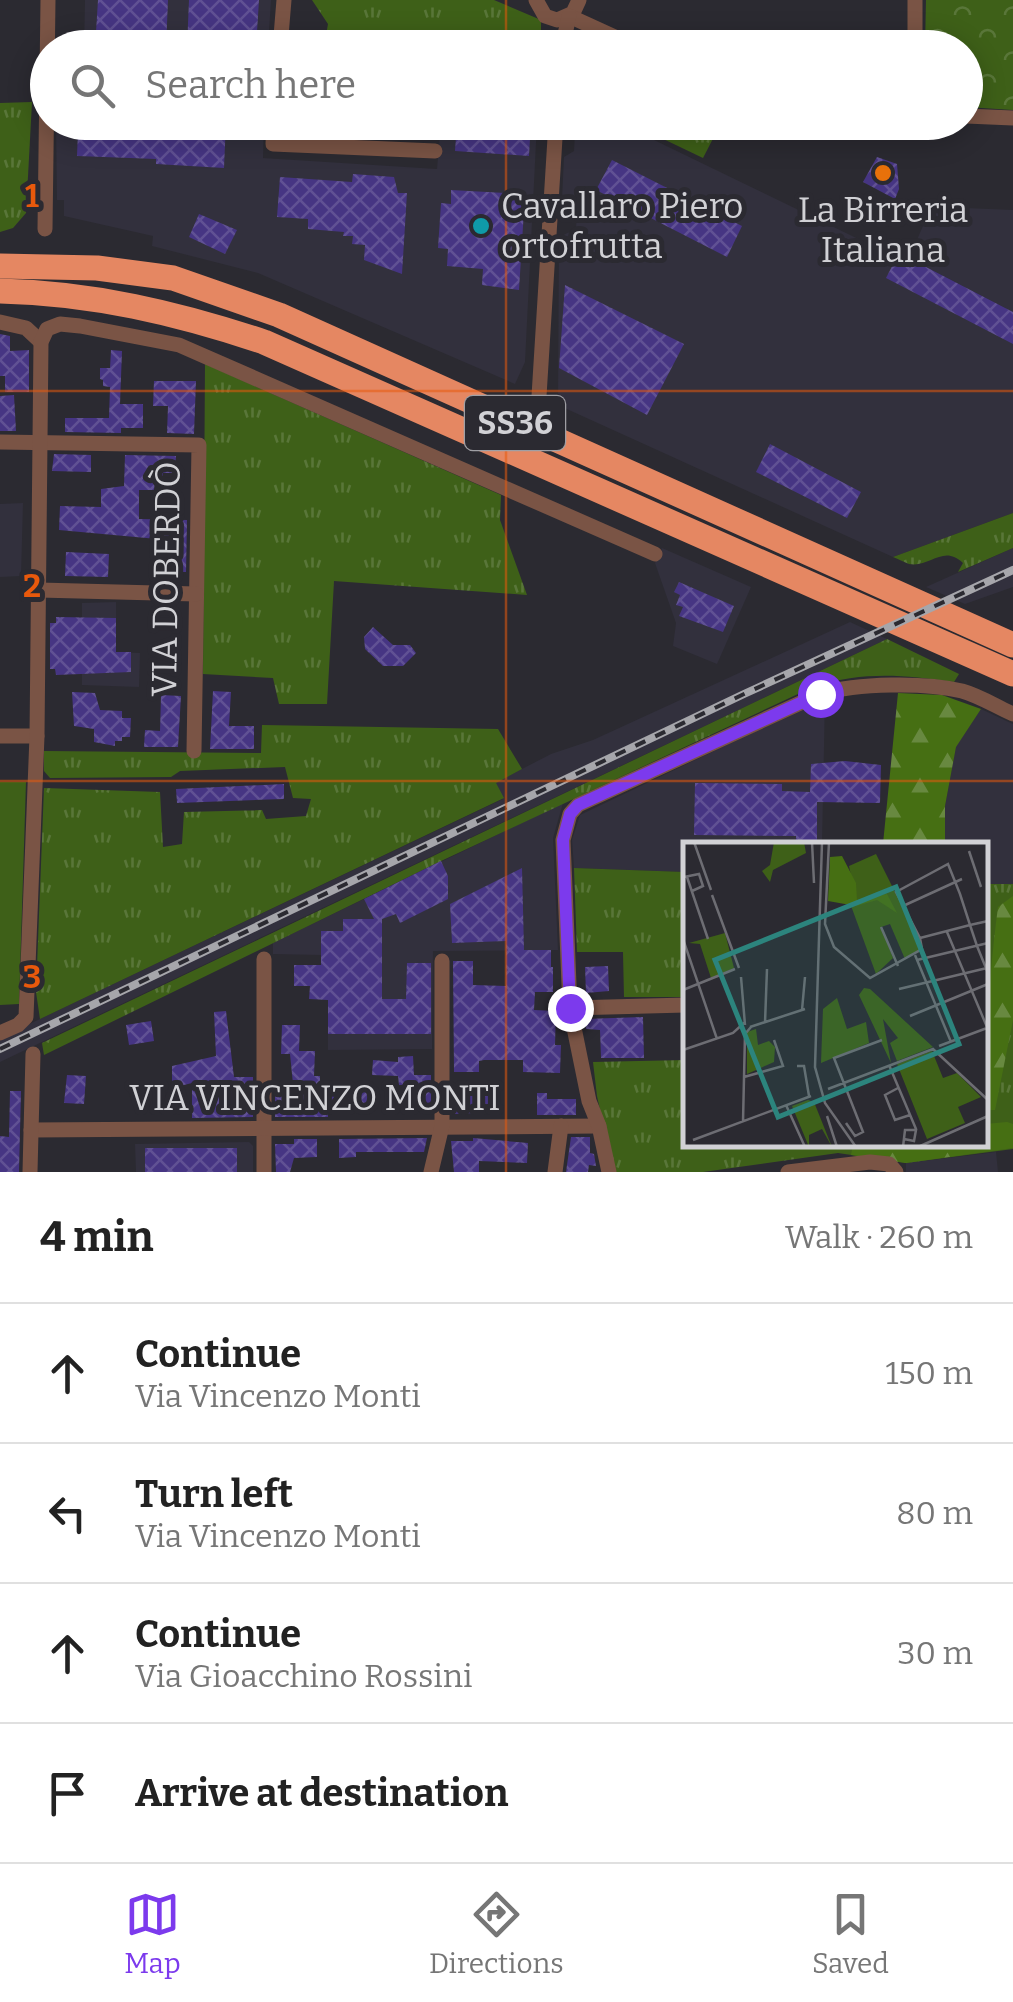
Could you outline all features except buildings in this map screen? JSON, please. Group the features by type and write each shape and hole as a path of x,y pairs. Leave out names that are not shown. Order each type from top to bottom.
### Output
{"highway":[{"name":"SS36","path":"0,266 97,268 173,278 279,315 1013,645"},
{"name":"SS36","path":"0,291 48,292 140,306 264,342 1013,674"}],"street":[{"path":"48,0 48,30"},
{"path":"282,30 284,0"},
{"path":"566,30 580,0 601,30"},
{"path":"914,30 915,0"},
{"path":"533,2 551,19 555,30"},
{"path":"551,19 570,16 600,30"},
{"path":"983,117 1013,118"},
{"path":"45,229 46,140"},
{"path":"273,140 273,144 435,151"},
{"path":"539,396 555,140"},
{"path":"0,322 26,328 42,342"},
{"path":"0,1033 26,1017 37,736 42,342 47,329 60,324 179,344 655,554"},
{"path":"0,442 41,442"},
{"name":"VIA DOBERDÒ","path":"41,442 199,446 194,751"},
{"path":"39,590 196,594"},
{"path":"609,1172 600,1126 589,1101 570,1008 563,840 570,814 578,805 820,694 844,687 941,688 966,692 1013,714"},
{"path":"0,736 37,736"},
{"path":"264,959 264,1172"},
{"path":"431,1172 442,1126 442,961"},
{"path":"570,1008 683,1005"},
{"path":"30,1172 33,1054"},
{"path":"554,1172 561,1126"},
{"name":"VIA VINCENZO MONTI","path":"32,1130 600,1126"},
{"path":"788,1172 870,1162 893,1168"}],"shaded area":[{"path":"85,0 271,0 269,30 84,30"},
{"path":"56,140 264,140 263,158 437,169 440,140 536,140 525,362 515,384 258,273 152,246 153,236 64,216 64,200 57,200"},
{"path":"575,140 654,140 1013,314 1013,513 893,557 558,405 559,237 576,229 577,209 562,199 564,157 574,151"},
{"path":"917,206 1013,210 1013,312 909,258 923,226 909,217"},
{"path":"23,503 21,576 0,577 0,504"},
{"path":"662,548 751,587 717,664 673,646 676,623 655,563"},
{"path":"1013,548 1013,587 965,604 926,587"},
{"path":"116,602 116,652 140,653 139,687 82,685 82,603"},
{"path":"850,622 887,639 0,1062 0,1038 503,799 495,783 551,754 593,740"},
{"path":"825,698 822,842 683,842 683,872 574,868 572,840 580,815"},
{"path":"981,709 1013,724 1013,884 988,884 988,842 945,842 945,806 956,746"},
{"path":"563,803 553,838 558,950 433,951 432,1049 328,1050 328,1000 321,1000 321,955 273,954 273,943"},
{"path":"249,1142 253,1146 253,1172 136,1172 135,1144"},
{"path":"996,1152 998,1172 906,1172 906,1163"}],"green space":[{"path":"312,0 494,0 541,20 541,30 327,30 328,24"},
{"path":"926,0 1013,0 1013,110 983,108 983,30 925,30"},
{"path":"30,102 26,213 13,228 0,232 0,103"},
{"path":"665,140 712,140 703,158"},
{"path":"205,364 501,495 500,520 527,595 334,581 327,704 279,704 273,678 203,674"},
{"path":"1013,513 1013,548 958,572 963,563 949,556 917,564 893,557"},
{"path":"887,639 959,674 954,682 883,676 849,678 813,687 441,861 44,1055 42,1043"},
{"path":"898,693 942,695 981,709 956,747 945,806 945,842 883,842"},
{"path":"262,725 498,729 522,769 496,783 504,798 40,1019 36,992 44,788 160,792 163,847 182,844 184,812 262,810 266,819 306,816 311,799 293,798 285,767 180,771 171,777 50,778 44,771 44,751 261,753"},
{"path":"0,782 26,782 19,1004 0,1005"},
{"path":"574,868 683,872 683,997 624,997 623,952 577,952"},
{"path":"988,884 1013,884 1013,1149 906,1163 838,1153 703,1172 614,1172 593,1062 683,1060 683,1147 988,1147"},
{"path":"1013,896 1013,1020 995,1110 988,1110 988,1009 998,907"},
{"path":"988,1124 1013,1124 1013,1148 906,1163 851,1155 853,1147 988,1147"}],"railway":[{"path":"0,1049 1013,570"}],"place":[{"name":"La Birreria Italiana","path":"883,173"},
{"name":"Cavallaro Piero ortofrutta","path":"481,226"}],"route":[{"path":"570,1008 563,840 570,814 578,805 820,694"}]}
